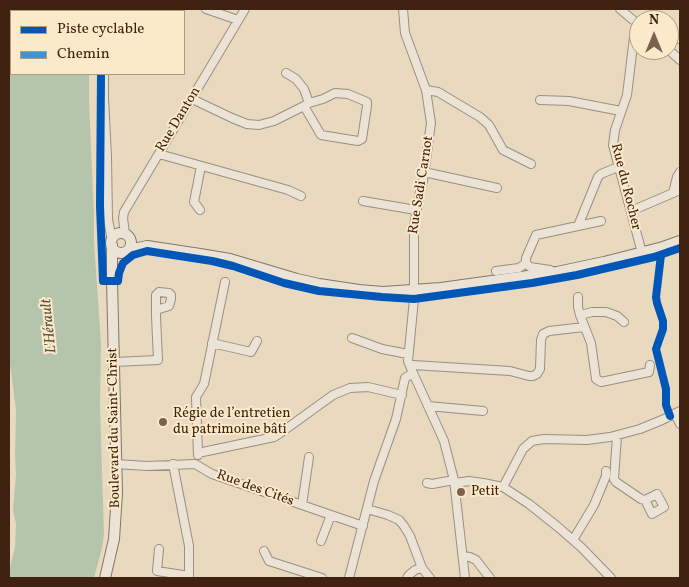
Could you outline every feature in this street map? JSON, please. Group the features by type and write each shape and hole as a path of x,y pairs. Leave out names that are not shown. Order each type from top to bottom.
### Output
{"street":[{"path":"206,9 238,20"},
{"name":"Rue Danton","path":"127,236 123,218 124,212 245,9"},
{"name":"Rue Sadi Carnot","path":"403,9 405,33 426,90 431,123 424,181 421,186 416,210 413,234 414,291 408,354 411,369 444,441 454,482 465,578"},
{"path":"620,9 629,16"},
{"name":"Rue du Rocher","path":"633,60 627,95 613,138 613,150 642,253"},
{"path":"192,98 232,118 247,124 259,125 274,121 306,104 335,93 348,94 367,102 362,139 358,141 321,135 306,104 304,89 296,79 286,73"},
{"path":"104,75 108,219 112,243 115,250 125,251 147,246"},
{"path":"426,90 438,92 480,117 489,125 503,150 531,164"},
{"path":"540,100 569,101 622,111"},
{"path":"159,154 288,190 301,196"},
{"path":"200,210 194,202 202,166"},
{"path":"578,226 598,177 618,167"},
{"path":"424,172 497,188"},
{"path":"631,211 677,192 677,177 680,172"},
{"path":"363,201 416,210"},
{"path":"526,263 526,258 536,235 601,221"},
{"path":"112,243 118,234 127,236 147,246 230,259 319,284 383,292 442,288 557,272 642,253 680,241"},
{"path":"125,251 131,244 127,236"},
{"name":"Boulevard du Saint-Christ","path":"105,578 114,539 117,501 112,243"},
{"name":"Boulevard du Saint-Christ","path":"112,277 125,251"},
{"path":"496,271 519,268 526,263"},
{"path":"526,263 530,267 557,272"},
{"path":"198,465 196,397 204,384 225,282"},
{"path":"578,297 580,315 591,343 596,379 601,382 649,372 650,365"},
{"path":"114,362 158,360 156,310"},
{"path":"580,315 592,312 606,312 624,322"},
{"path":"348,578 374,481 395,424 405,378 413,365 510,371 533,376 540,369 541,340 544,334 549,331 584,327"},
{"path":"352,338 382,349 408,354"},
{"path":"212,343 251,352 257,342"},
{"path":"198,453 274,437 333,395 350,388 358,386 368,387 402,395"},
{"path":"428,406 483,411"},
{"path":"503,487 523,449 532,441 544,439 594,440 617,436 640,429 678,412 680,424"},
{"path":"617,436 614,479 645,500"},
{"path":"302,505 309,457"},
{"name":"Rue des Cités","path":"116,464 136,466 191,463 212,474 363,526"},
{"path":"159,549 157,571 189,577 188,546 173,464"},
{"path":"573,540 594,505 606,476 606,471"},
{"path":"427,483 468,481 503,487 529,504 573,540 611,578"},
{"path":"368,509 399,520 410,536 422,568 430,578"},
{"path":"321,541 331,515"},
{"path":"264,551 269,561 322,578"},
{"path":"463,556 476,560 490,578"},
{"path":"407,578 415,570 422,568"}],"water":[{"name":"L'Hérault","path":"9,9 84,9 10,10 10,75 89,75 94,242 101,343 100,406 104,534 94,578 9,578 15,547 16,524 13,510 16,474 16,410 9,356"}],"cycle path":[{"path":"101,75 100,206 103,281 118,281 123,263 133,255 147,251 212,261 284,283 319,291 414,299 577,275 654,257 680,248"},
{"path":"661,255 656,297 663,321 663,329 656,349 666,389 666,405 670,416"}],"place":[{"name":"Régie de l’entretien du patrimoine bâti","path":"163,422"},
{"name":"Petit","path":"461,492"}]}
